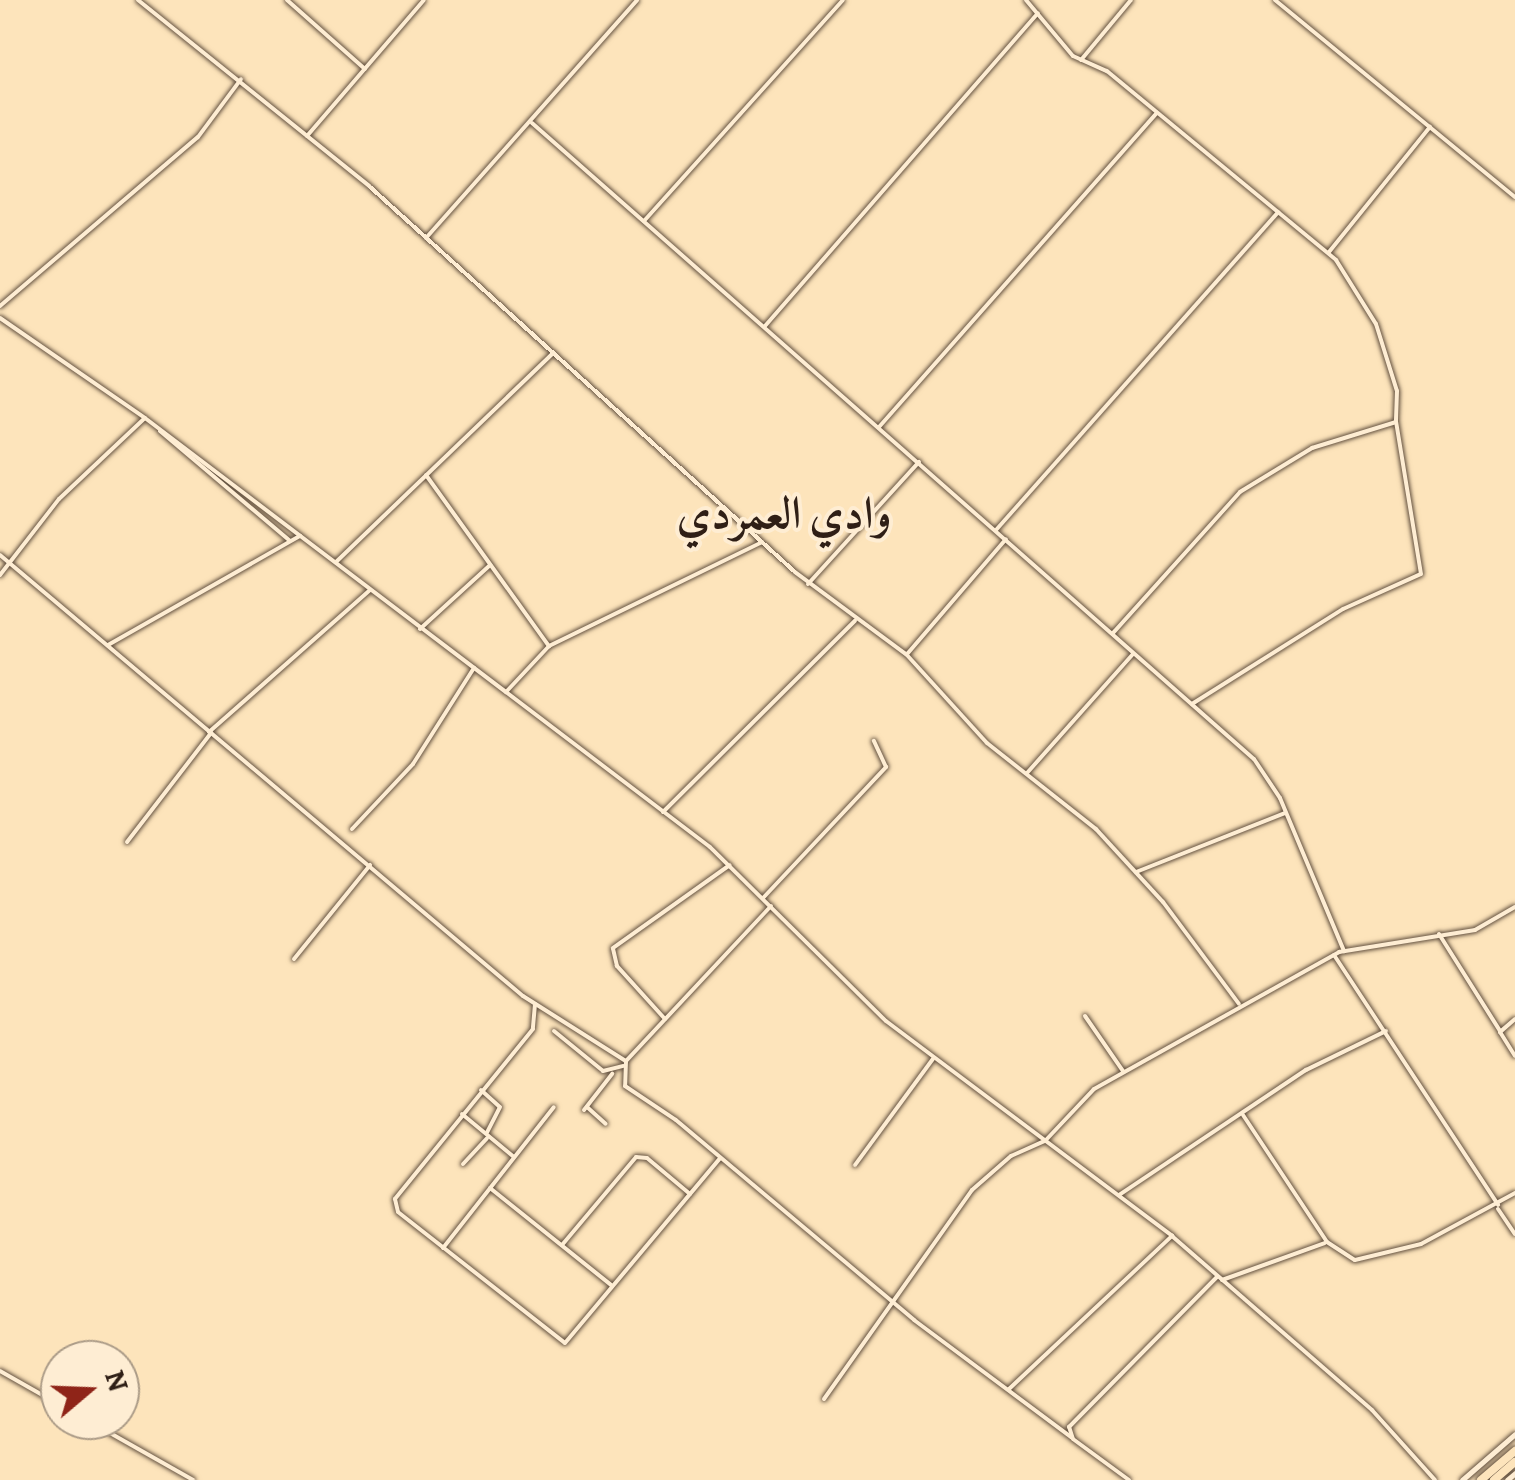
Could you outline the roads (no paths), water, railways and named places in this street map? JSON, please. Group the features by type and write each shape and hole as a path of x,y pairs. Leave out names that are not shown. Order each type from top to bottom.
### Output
{"main road":[{"path":"1481,1480 1515,1451"},
{"path":"1494,1480 1515,1462"}],"street":[{"path":"138,0 241,78 426,238 808,584 906,654 976,732 1136,872 1239,1004"},
{"path":"287,0 365,69"},
{"path":"306,136 424,0"},
{"path":"426,238 532,123 637,0"},
{"path":"644,221 843,0"},
{"path":"1026,0 1080,60 1102,68 1329,253 1384,342 1397,391 1396,422 1421,574 1343,609 1192,704"},
{"path":"1080,60 1132,0"},
{"path":"1275,0 1515,198"},
{"path":"1286,9 1294,0"},
{"path":"764,326 1038,13"},
{"path":"0,306 198,138 241,78"},
{"path":"878,427 1158,112"},
{"path":"532,123 1113,633 1264,771 1287,812 1344,951"},
{"path":"1329,253 1430,127"},
{"path":"996,530 1278,211"},
{"path":"0,318 145,418 730,865 933,1059 1048,1137 1172,1236 1372,1410 1435,1480"},
{"path":"336,563 552,354"},
{"path":"145,418 290,541"},
{"path":"0,575 59,499 145,418"},
{"path":"1113,633 1252,482 1312,448 1396,422"},
{"path":"808,584 919,462"},
{"path":"426,474 549,646"},
{"path":"108,644 300,536"},
{"path":"906,654 1006,539"},
{"path":"506,692 549,646 763,542"},
{"path":"0,555 535,1004 624,1064 629,1089 720,1157 894,1303 1129,1480"},
{"path":"420,629 490,564"},
{"path":"127,842 210,732 370,590"},
{"path":"663,812 856,620"},
{"path":"1026,773 1133,654"},
{"path":"352,829 421,752 474,668"},
{"path":"763,898 886,767 874,741"},
{"path":"414,746 421,752"},
{"path":"1136,872 1287,812"},
{"path":"294,958 370,865"},
{"path":"666,1019 617,966 612,948 730,865"},
{"path":"606,1124 585,1108 612,1073 771,906"},
{"path":"824,1399 972,1190 1011,1156 1048,1137 1077,1102 1122,1070 1334,955 1482,927 1515,907"},
{"path":"1439,934 1515,1056"},
{"path":"1334,955 1515,1234"},
{"path":"535,1004 536,1025 394,1202 443,1248 563,1343 720,1157"},
{"path":"1085,1016 1122,1070"},
{"path":"1500,1031 1515,1019"},
{"path":"554,1031 612,1073"},
{"path":"1119,1195 1306,1070 1386,1031"},
{"path":"579,1051 592,1039"},
{"path":"854,1165 933,1059"},
{"path":"463,1164 487,1135 500,1106 481,1090"},
{"path":"443,1248 554,1107"},
{"path":"462,1114 514,1157"},
{"path":"1243,1114 1327,1242 1347,1258 1372,1261 1498,1206 1515,1193"},
{"path":"562,1245 636,1157 647,1158 690,1194"},
{"path":"490,1188 613,1287"},
{"path":"1009,1389 1172,1236"},
{"path":"1071,1436 1071,1424 1220,1279 1327,1242"},
{"path":"0,1371 40,1394"},
{"path":"1462,1480 1515,1434"},
{"path":"122,1440 193,1480"},
{"path":"1507,1480 1515,1473"}],"district":[{"name":"وادي العمردي","path":"784,514"}]}
